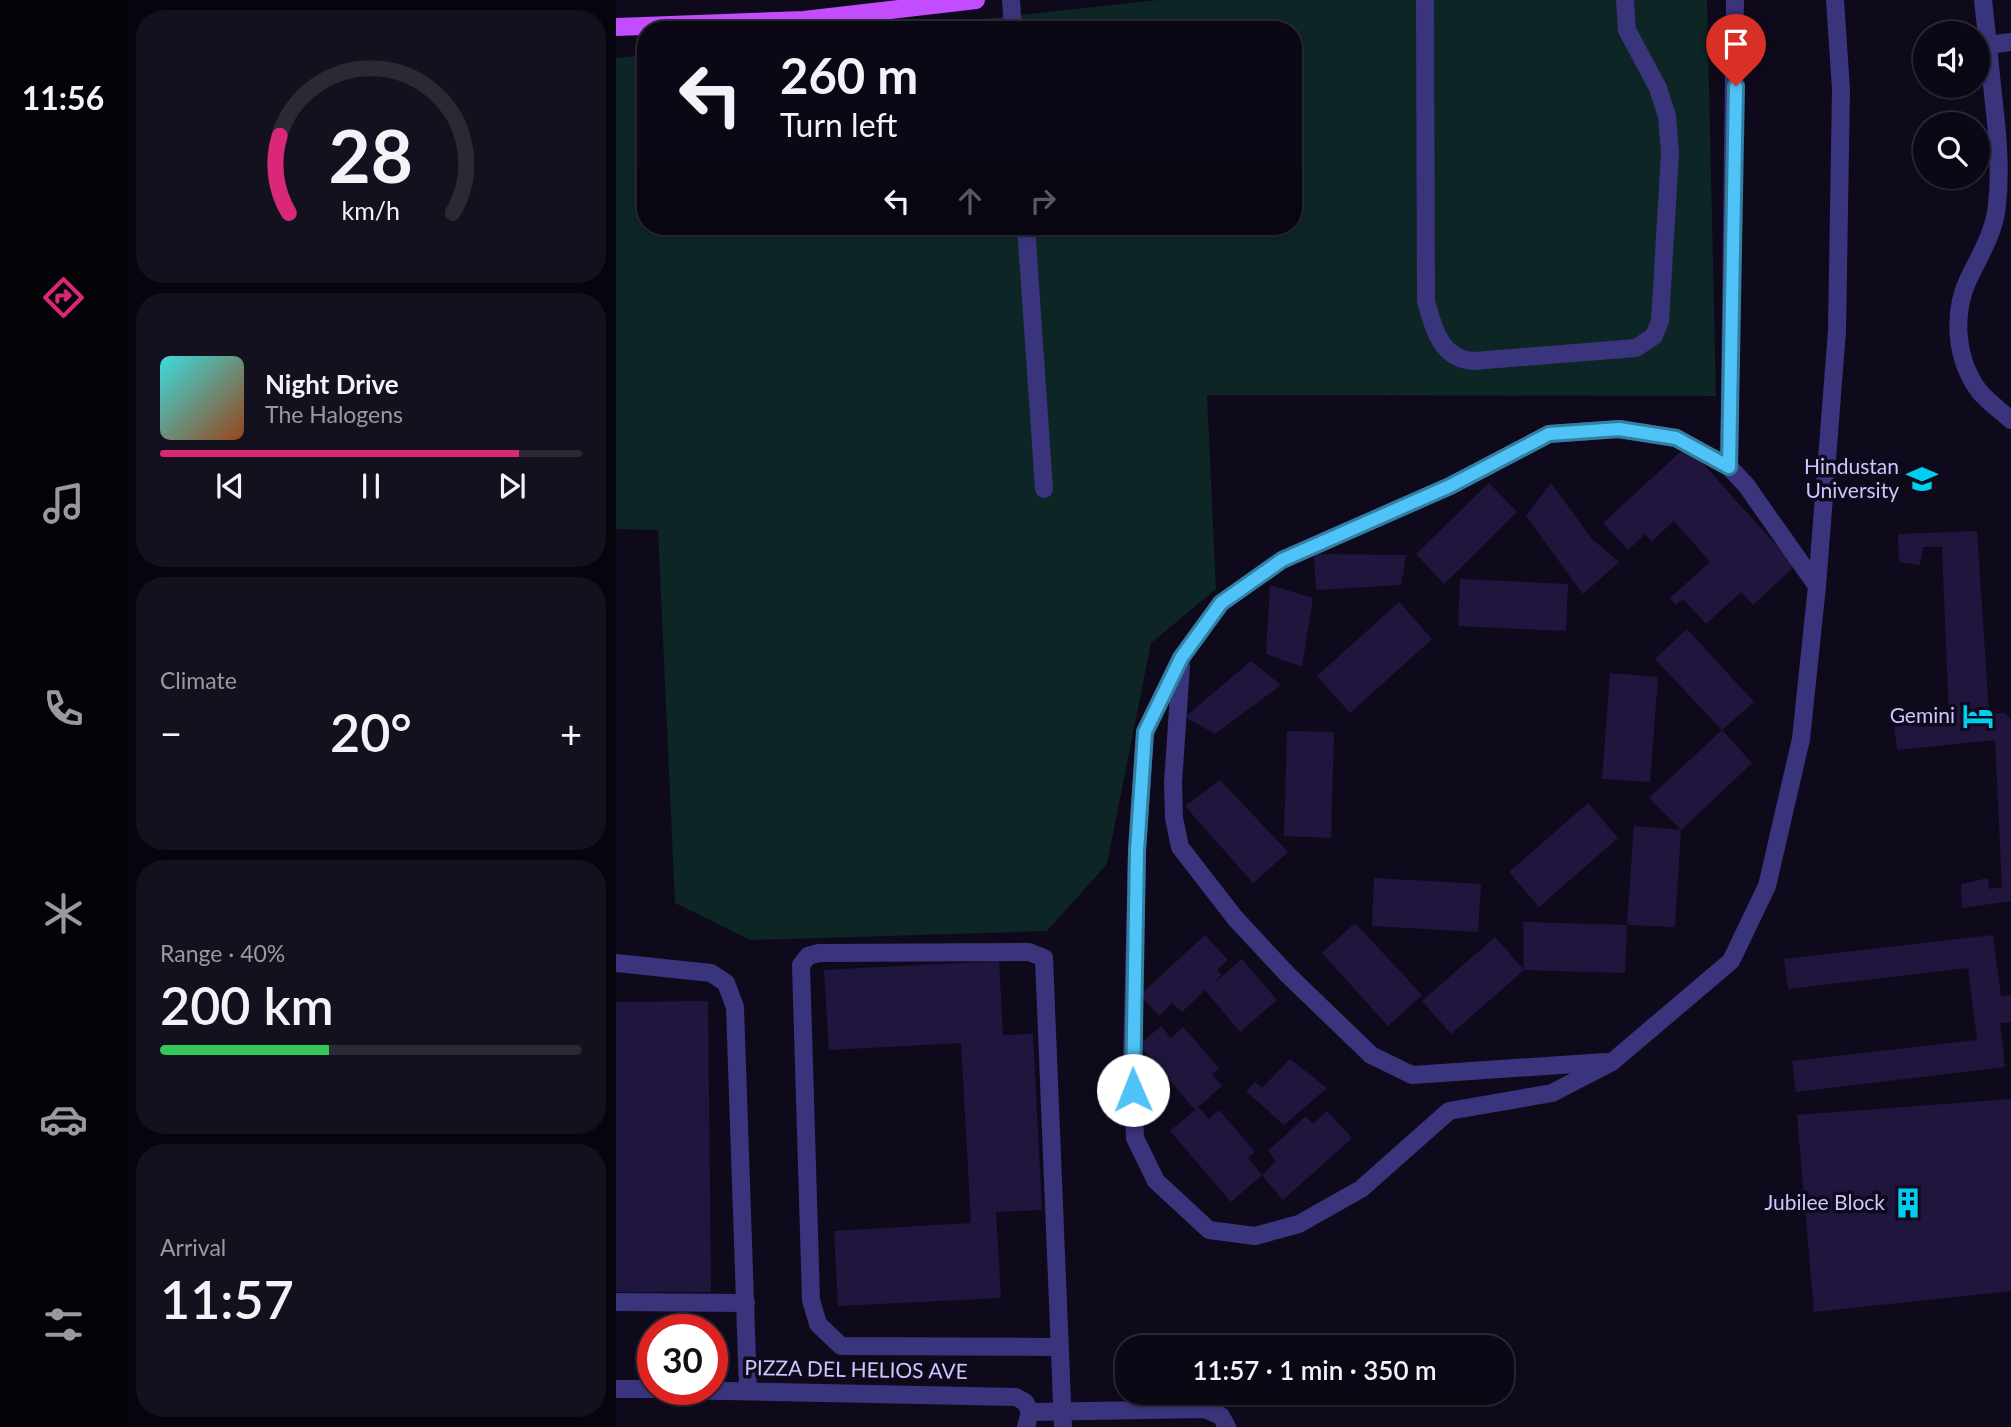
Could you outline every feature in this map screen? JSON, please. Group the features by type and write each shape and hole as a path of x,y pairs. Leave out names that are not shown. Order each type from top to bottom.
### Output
{"main road":[{"path":"777,21 975,0"},
{"path":"616,27 637,26"}],"street":[{"path":"1011,0 1012,21"},
{"path":"1425,0 1426,300 1442,345 1464,360 1474,361 1636,348 1654,336 1660,321 1669,166 1667,116 1658,88 1627,30 1625,0"},
{"path":"1729,467 1735,0"},
{"path":"1817,586 1746,485 1729,467 1676,438 1619,429 1549,434 1450,486 1282,560 1221,603 1181,658 1145,732 1137,851 1132,1065 1135,1139 1156,1181 1183,1209 1209,1230 1255,1236 1299,1224 1361,1189 1449,1111 1552,1093 1612,1062 1731,961 1767,886 1801,739 1817,586 1838,331 1841,89 1835,0"},
{"path":"1983,0 1985,21"},
{"path":"1990,45 2011,42"},
{"path":"1990,71 1998,177 1997,208 1985,244 1966,284 1959,314 1959,346 1967,371 1980,393 2011,420"},
{"path":"1027,235 1044,489"},
{"path":"1181,658 1173,782 1174,818 1181,847 1244,928 1371,1055 1412,1074 1612,1062"},
{"path":"1058,1347 841,1346 818,1324 811,1300 801,965 808,956 819,953 1029,951 1044,958 1047,966 1062,1419"},
{"path":"616,963 710,973 726,983 735,1007 748,1390"},
{"path":"616,1302 746,1303"},
{"path":"616,1389 637,1389"},
{"name":"PIZZA DEL HELIOS AVE","path":"728,1390 1016,1397 1025,1402 1028,1420 1205,1409 1221,1416 1227,1427"}],"green space":[{"path":"1158,0 1707,0 1716,396 1207,395 1216,589 1151,643 1107,864 1047,931 750,940 675,903 658,530 616,529 616,58 637,56 637,235 1302,235 1302,21 964,21"}],"building":[{"path":"1687,446 1795,566 1753,605 1741,592 1706,624 1683,599 1676,605 1670,598 1710,562 1674,521 1652,541 1645,534 1628,550 1603,523"},
{"path":"1489,483 1517,512 1444,584 1416,554"},
{"path":"1551,483 1592,539 1619,562 1583,594 1526,516"},
{"name":"Gemini","path":"1977,531 1989,713 2005,713 2011,720 2011,901 1962,908 1961,884 1988,878 1989,889 2002,887 1995,740 1897,750 1894,723 1949,719 1942,547 1923,547 1920,565 1899,562 1898,534"},
{"path":"1314,554 1406,555 1401,585 1316,590"},
{"path":"1460,579 1568,584 1566,631 1458,626"},
{"path":"1270,585 1313,598 1302,667 1266,654"},
{"path":"1399,602 1432,639 1350,713 1317,676"},
{"path":"1687,629 1754,702 1722,730 1655,659"},
{"path":"1251,661 1281,685 1215,734 1185,717"},
{"path":"1610,673 1658,677 1650,782 1602,779"},
{"path":"1722,730 1752,763 1681,830 1649,798"},
{"path":"1287,731 1334,732 1331,838 1284,836"},
{"path":"1220,780 1288,852 1253,883 1185,806"},
{"path":"1588,803 1618,838 1539,907 1509,872"},
{"path":"1634,826 1681,830 1675,927 1627,925"},
{"path":"1374,878 1481,884 1478,932 1372,926"},
{"path":"1523,922 1627,925 1625,973 1524,970"},
{"path":"1355,923 1422,995 1388,1026 1322,953"},
{"path":"1205,935 1228,960 1217,970 1221,975 1213,984 1242,959 1277,1000 1240,1032 1205,990 1182,1012 1172,1003 1159,1016 1140,995"},
{"path":"1993,935 2001,996 2011,995 2011,1022 2000,1023 2005,1067 1796,1092 1792,1061 1977,1040 1968,968 1788,989 1784,959"},
{"path":"1495,937 1524,970 1451,1034 1422,1001"},
{"path":"999,961 1003,1035 1033,1034 1042,1210 996,1212 1001,1298 838,1306 834,1231 971,1223 961,1043 829,1050 824,970"},
{"path":"708,1001 711,1292 616,1292 616,1002"},
{"path":"1161,1026 1171,1038 1183,1027 1219,1068 1212,1074 1222,1086 1198,1107 1209,1119 1219,1110 1255,1152 1248,1158 1262,1175 1231,1202 1170,1131 1195,1110 1139,1045"},
{"path":"1290,1059 1327,1088 1284,1125 1246,1091 1255,1082 1262,1088"},
{"name":"Jubilee Block","path":"2011,1099 2011,1291 1814,1312 1797,1115"},
{"path":"1327,1111 1352,1138 1283,1200 1262,1175 1276,1161 1268,1151 1306,1116 1313,1124"}],"place":[{"name":"Hindustan University","path":"1922,479"},
{"name":"Gemini","path":"1978,716"},
{"name":"Jubilee Block","path":"1908,1203"}],"route":[{"path":"1133,1090 1137,851 1145,732 1181,658 1221,603 1282,560 1450,486 1549,434 1619,429 1676,438 1729,467 1736,86"}]}
